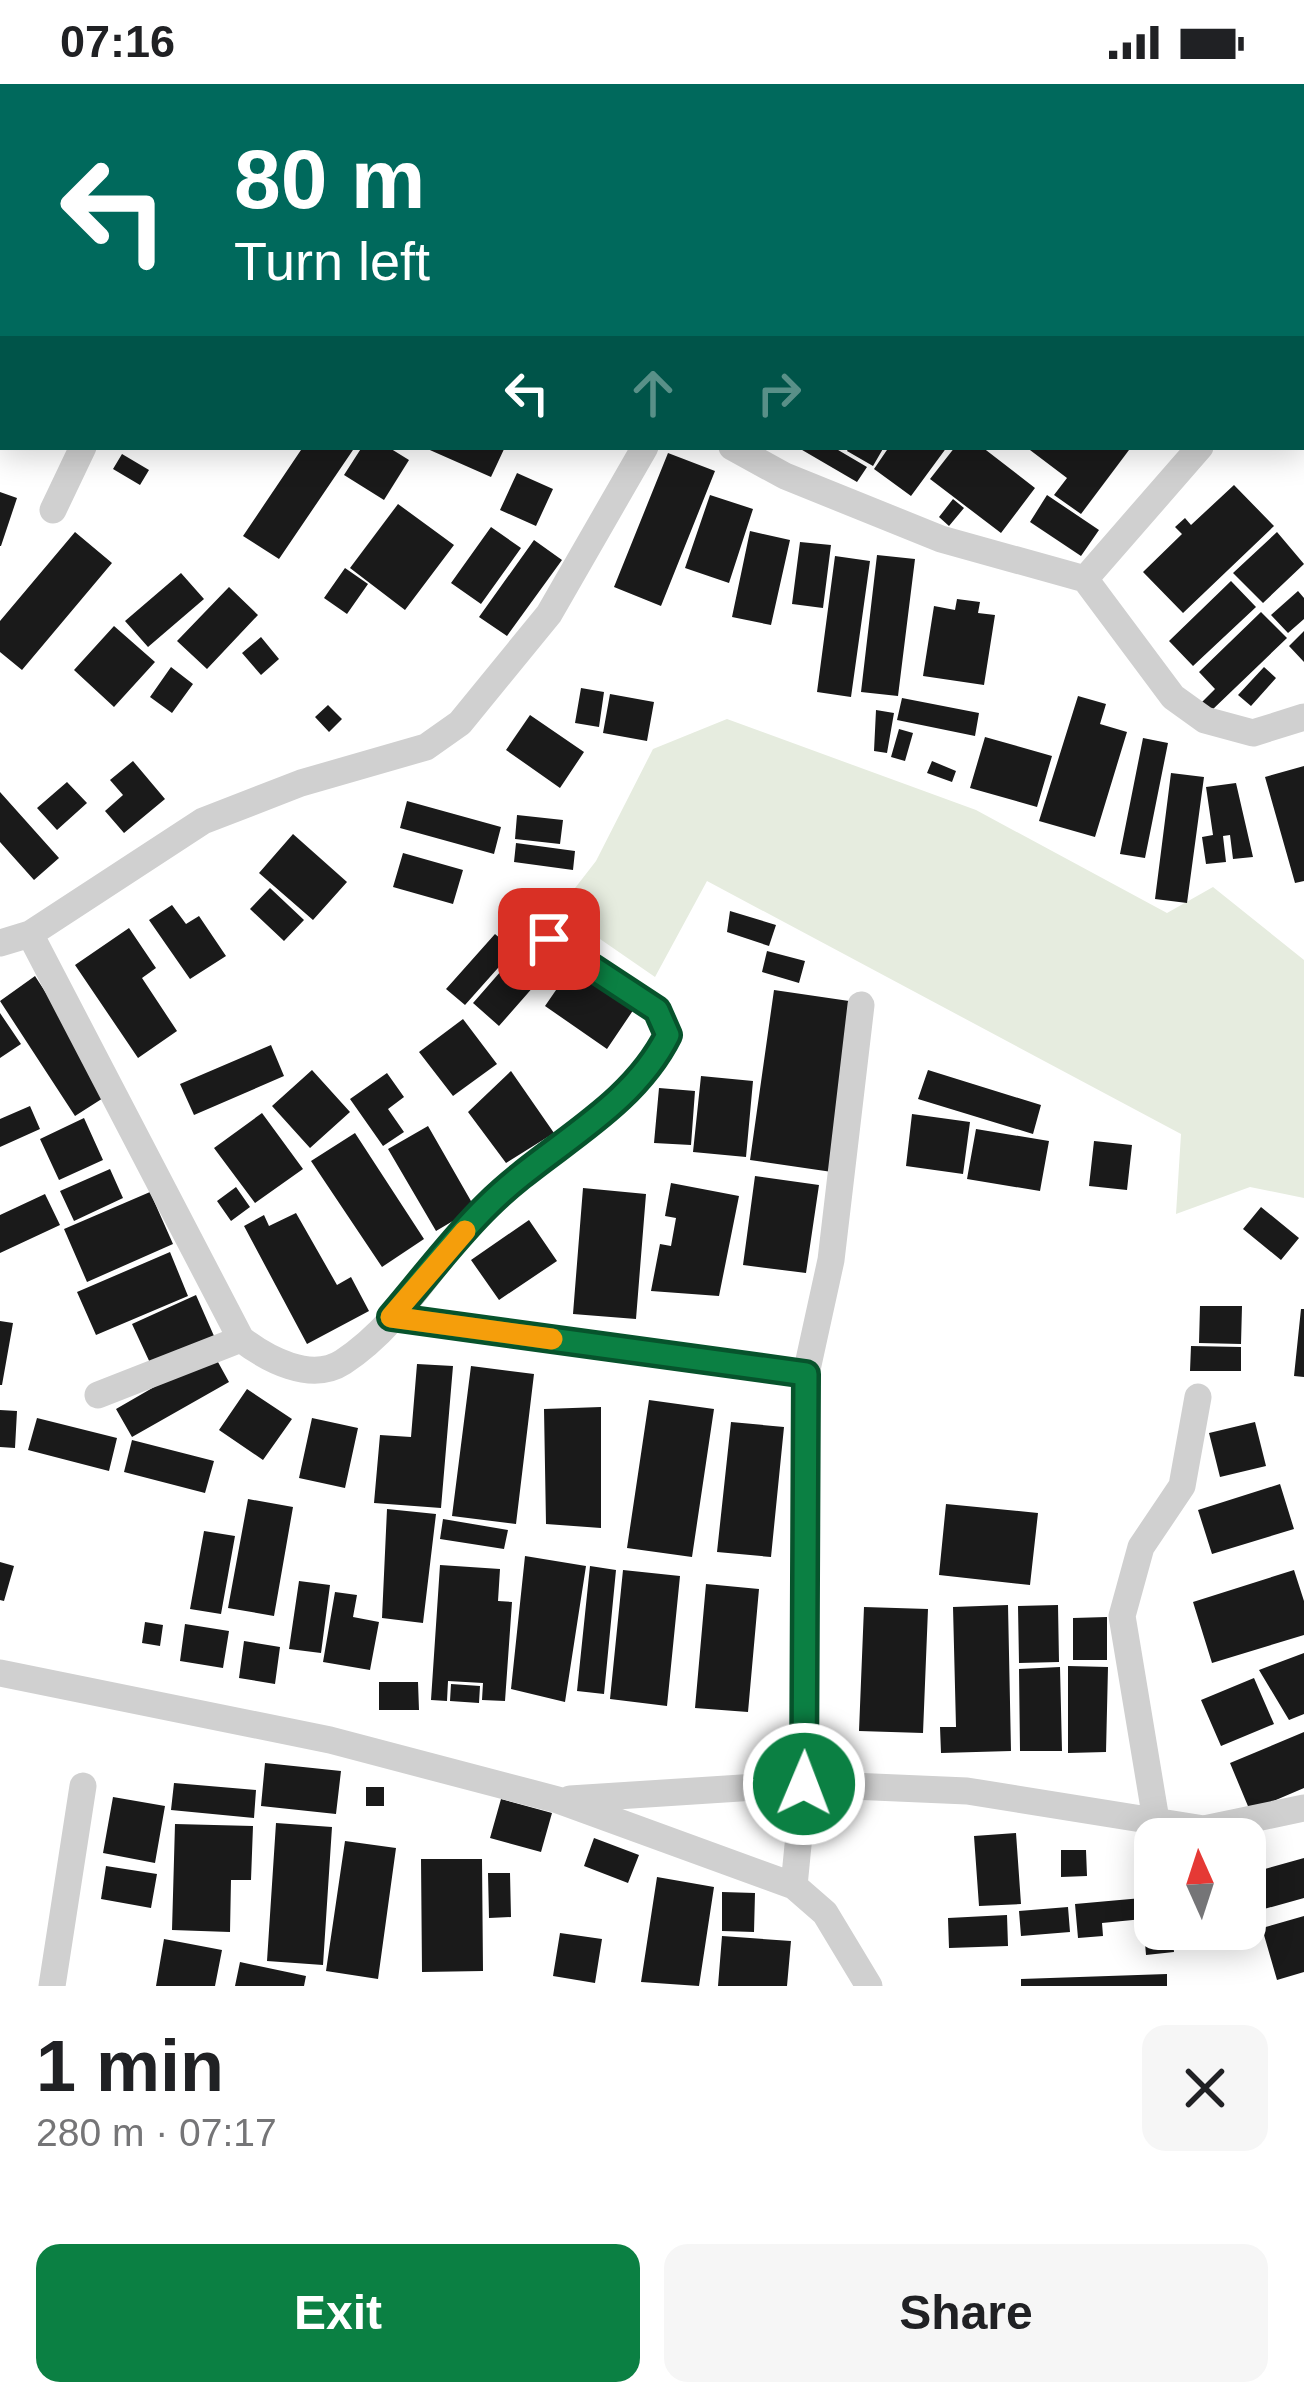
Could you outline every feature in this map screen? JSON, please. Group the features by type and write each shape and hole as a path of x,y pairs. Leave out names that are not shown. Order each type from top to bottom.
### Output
{"street":[{"path":"53,510 82,450"},
{"path":"0,944 30,934 203,821 301,783 426,746 460,723 549,614 643,450"},
{"path":"737,450 785,476 941,539 1084,578 1173,697 1205,720 1252,733 1304,717"},
{"path":"1084,578 1196,450"},
{"path":"30,934 241,1339 266,1358 302,1369 340,1364 391,1317 489,1203 574,1139 656,1060 668,1035 657,1010 549,939"},
{"path":"794,1886 804,1784 806,1374 831,1260 861,1005"},
{"path":"391,1317 806,1374"},
{"path":"98,1395 241,1339"},
{"path":"1156,1818 1122,1616 1141,1547 1182,1486 1198,1397"},
{"path":"0,1673 330,1740 557,1800 794,1886 826,1913 869,1986"},
{"path":"557,1800 804,1784 967,1791 1134,1822"},
{"path":"52,1986 83,1786"},
{"path":"1256,1818 1304,1808"}],"shaded area":[{"path":"727,719 976,810 1167,913 1213,887 1304,960 1304,1198 1250,1187 1176,1214 1181,1134 707,881 655,977 558,910 596,861 653,749"}],"building":[{"path":"301,450 353,450 279,559 243,536"},
{"path":"360,450 393,450 409,460 384,500 344,475"},
{"path":"430,450 504,450 491,477"},
{"path":"802,450 838,450 867,467 857,482"},
{"path":"848,450 882,450 873,466"},
{"path":"887,450 945,450 911,496 874,469"},
{"path":"953,450 986,450 1035,488 1001,533 930,479"},
{"path":"1030,450 1129,450 1081,514 1054,495 1067,478"},
{"path":"668,453 715,471 661,606 614,587"},
{"path":"122,454 149,470 140,485 113,469"},
{"path":"517,473 553,489 536,526 500,510"},
{"path":"1234,485 1274,526 1183,613 1143,572 1182,534 1175,527 1185,518 1191,525"},
{"path":"0,492 17,498 1,546 0,546"},
{"path":"710,495 753,509 729,583 685,568"},
{"path":"1047,495 1099,530 1081,556 1030,522"},
{"path":"953,499 964,508 949,526 939,517"},
{"path":"398,504 454,545 405,610 350,568"},
{"path":"491,527 521,548 481,604 451,583"},
{"path":"750,531 790,540 771,625 732,617"},
{"path":"75,532 112,563 22,670 0,652 0,621"},
{"path":"1277,532 1304,564 1263,603 1233,573"},
{"path":"534,540 562,560 507,636 479,617"},
{"path":"800,542 831,545 823,608 792,604"},
{"path":"877,555 915,559 898,696 861,692"},
{"path":"835,556 870,561 851,697 817,692"},
{"path":"345,568 368,584 347,614 324,598"},
{"path":"181,573 204,599 148,647 125,621"},
{"path":"1231,581 1256,607 1193,666 1169,641"},
{"path":"229,587 258,615 207,669 177,641"},
{"path":"1298,591 1304,598 1304,619 1288,633 1271,615"},
{"path":"957,599 980,602 978,613 995,615 984,685 923,676 934,606 955,610"},
{"path":"1261,612 1287,638 1211,711 1202,702 1215,689 1199,672"},
{"path":"114,626 155,662 114,707 74,670"},
{"path":"1304,631 1304,662 1289,646"},
{"path":"261,637 279,659 261,675 242,653"},
{"path":"171,667 193,684 172,713 150,697"},
{"path":"1264,667 1276,678 1251,706 1238,695"},
{"path":"581,688 604,692 599,727 575,723"},
{"path":"610,694 654,702 647,741 603,733"},
{"path":"1078,696 1106,704 1100,724 1127,732 1095,837 1039,821"},
{"path":"902,698 979,713 975,736 897,720"},
{"path":"328,705 342,719 329,732 315,717"},
{"path":"876,710 894,713 887,753 874,751"},
{"path":"530,715 584,752 560,788 506,750"},
{"path":"899,729 913,733 905,761 891,757"},
{"path":"985,737 1052,756 1037,807 970,788"},
{"path":"1143,738 1168,743 1145,858 1120,854"},
{"path":"133,761 165,799 124,833 105,811 123,795 110,780"},
{"path":"932,761 956,771 952,782 927,773"},
{"path":"1304,766 1304,881 1295,883 1265,777"},
{"path":"1171,773 1204,777 1187,903 1155,899"},
{"path":"67,782 87,803 57,830 37,808"},
{"path":"1236,783 1253,857 1233,859 1230,835 1223,836 1226,862 1206,864 1202,837 1213,835 1206,787"},
{"path":"0,792 59,858 34,880 0,842"},
{"path":"407,801 501,827 494,854 400,828"},
{"path":"517,815 563,820 560,844 515,839"},
{"path":"293,834 347,882 313,920 259,873"},
{"path":"516,843 575,851 573,870 514,862"},
{"path":"403,853 463,870 453,904 393,887"},
{"path":"270,888 304,920 284,941 250,909"},
{"path":"172,905 186,924 199,916 226,956 190,979 149,920"},
{"path":"730,911 776,925 769,946 727,932"},
{"path":"129,928 156,968 142,978 177,1031 138,1058 75,965"},
{"path":"495,934 514,950 465,1005 446,989"},
{"path":"523,946 549,969 499,1026 473,1003"},
{"path":"767,951 805,961 799,983 762,972"},
{"path":"574,964 636,1006 607,1049 545,1006"},
{"path":"35,976 111,1093 75,1116 0,1001"},
{"path":"774,990 856,1002 832,1172 750,1160"},
{"path":"0,1013 21,1044 0,1058"},
{"path":"463,1019 497,1064 453,1096 419,1052"},
{"path":"271,1045 284,1076 194,1115 180,1084"},
{"path":"312,1070 350,1112 310,1148 272,1106"},
{"path":"928,1070 1041,1105 1033,1134 918,1099"},
{"path":"511,1071 554,1133 506,1163 468,1112"},
{"path":"387,1073 404,1097 388,1109 404,1132 383,1146 350,1099"},
{"path":"701,1076 753,1081 746,1157 693,1152"},
{"path":"659,1088 695,1091 691,1145 654,1143"},
{"path":"30,1106 40,1129 0,1147 0,1119"},
{"path":"262,1113 303,1169 255,1203 214,1148"},
{"path":"912,1114 970,1122 963,1174 906,1166"},
{"path":"84,1118 103,1160 59,1180 40,1139"},
{"path":"428,1126 475,1208 436,1231 388,1149"},
{"path":"976,1129 1049,1141 1040,1191 967,1179"},
{"path":"355,1133 424,1239 382,1267 311,1161"},
{"path":"1094,1141 1132,1145 1127,1190 1089,1186"},
{"path":"110,1169 123,1198 74,1221 60,1191"},
{"path":"755,1176 819,1185 806,1273 743,1265"},
{"path":"671,1183 739,1196 719,1296 651,1291 660,1244 671,1246 676,1218 665,1216"},
{"path":"236,1187 250,1207 231,1221 217,1201"},
{"path":"583,1188 646,1194 636,1319 573,1314"},
{"path":"150,1192 173,1244 87,1282 64,1229"},
{"path":"45,1194 60,1225 0,1253 0,1215"},
{"path":"1261,1207 1299,1238 1281,1260 1243,1229"},
{"path":"296,1213 337,1285 351,1277 369,1311 307,1344 244,1226 264,1215 269,1226"},
{"path":"529,1220 557,1261 499,1300 471,1260"},
{"path":"170,1252 188,1296 96,1335 77,1292"},
{"path":"196,1295 214,1336 151,1365 132,1324"},
{"path":"1200,1306 1242,1306 1241,1344 1199,1343"},
{"path":"1304,1309 1304,1377 1294,1376"},
{"path":"0,1321 13,1323 2,1385 0,1385"},
{"path":"1191,1346 1241,1347 1241,1371 1190,1371"},
{"path":"213,1353 229,1382 132,1437 116,1409"},
{"path":"417,1364 453,1366 441,1508 374,1503 380,1435 411,1437"},
{"path":"471,1366 534,1374 516,1524 452,1516"},
{"path":"247,1389 292,1419 263,1460 219,1430"},
{"path":"649,1400 714,1409 692,1557 627,1548"},
{"path":"601,1407 601,1528 546,1524 544,1409"},
{"path":"0,1410 17,1411 15,1448 0,1447"},
{"path":"37,1418 117,1438 109,1471 28,1450"},
{"path":"312,1418 358,1428 345,1488 299,1478"},
{"path":"731,1422 784,1427 771,1557 717,1552"},
{"path":"1255,1422 1266,1466 1220,1477 1209,1433"},
{"path":"132,1440 214,1461 205,1493 124,1472"},
{"path":"1280,1484 1294,1529 1212,1554 1198,1510"},
{"path":"248,1499 293,1507 274,1616 228,1608"},
{"path":"946,1504 1038,1513 1030,1585 939,1575"},
{"path":"387,1509 436,1514 423,1623 382,1618"},
{"path":"443,1519 508,1530 504,1549 440,1539"},
{"path":"204,1531 235,1536 221,1614 190,1609"},
{"path":"525,1556 586,1566 565,1702 511,1689"},
{"path":"0,1562 14,1566 4,1601 0,1600"},
{"path":"440,1565 500,1569 498,1601 512,1602 505,1701 482,1700 483,1683 448,1681 447,1701 431,1700"},
{"path":"590,1566 616,1570 604,1694 577,1691"},
{"path":"623,1570 680,1576 667,1706 610,1699"},
{"path":"1294,1570 1304,1601 1304,1635 1212,1663 1193,1602"},
{"path":"299,1581 330,1585 321,1653 289,1649"},
{"path":"706,1584 759,1589 748,1712 695,1708"},
{"path":"335,1592 357,1595 353,1617 379,1622 370,1670 323,1662"},
{"path":"1008,1605 1011,1751 941,1753 940,1727 956,1727 953,1607"},
{"path":"1058,1605 1059,1662 1019,1663 1018,1606"},
{"path":"864,1607 928,1609 923,1733 859,1731"},
{"path":"1107,1617 1107,1660 1073,1660 1073,1618"},
{"path":"145,1622 163,1625 160,1646 142,1643"},
{"path":"185,1624 229,1631 223,1668 180,1661"},
{"path":"244,1641 280,1647 275,1684 239,1678"},
{"path":"1304,1653 1304,1714 1289,1720 1259,1670"},
{"path":"1068,1666 1108,1667 1106,1752 1068,1753"},
{"path":"1060,1667 1062,1751 1020,1751 1019,1669"},
{"path":"1254,1678 1274,1724 1221,1746 1201,1700"},
{"path":"379,1682 418,1682 419,1710 379,1710"},
{"path":"451,1684 480,1686 479,1703 450,1701"},
{"path":"1304,1732 1304,1788 1250,1811 1230,1763"},
{"path":"265,1763 341,1771 336,1814 261,1806"},
{"path":"174,1783 256,1790 254,1818 171,1810"},
{"path":"366,1787 384,1787 384,1806 366,1806"},
{"path":"113,1797 165,1806 155,1863 103,1853"},
{"path":"501,1799 552,1813 541,1852 490,1838"},
{"path":"276,1823 332,1827 323,1965 267,1961"},
{"path":"175,1824 253,1826 251,1880 231,1880 230,1932 172,1930"},
{"path":"1016,1833 1021,1904 979,1906 974,1836"},
{"path":"594,1838 639,1855 628,1883 584,1866"},
{"path":"345,1841 396,1848 378,1979 326,1971"},
{"path":"1061,1850 1086,1850 1087,1876 1061,1877"},
{"path":"1304,1858 1304,1898 1266,1909 1266,1869"},
{"path":"421,1859 482,1859 483,1971 422,1972"},
{"path":"106,1866 157,1874 151,1908 101,1899"},
{"path":"488,1873 510,1873 511,1917 489,1918"},
{"path":"657,1877 714,1887 699,1986 641,1982"},
{"path":"722,1892 755,1893 754,1932 722,1931"},
{"path":"1134,1899 1134,1920 1102,1923 1103,1936 1078,1938 1075,1904"},
{"path":"1068,1907 1070,1932 1021,1936 1019,1911"},
{"path":"1007,1915 1008,1946 949,1948 948,1918"},
{"path":"1304,1916 1304,1972 1277,1980 1266,1927"},
{"path":"560,1933 602,1939 595,1983 553,1976"},
{"path":"722,1936 791,1941 787,1986 718,1986"},
{"path":"164,1939 222,1950 215,1986 156,1986"},
{"path":"1146,1950 1174,1950 1174,1952 1146,1955"},
{"path":"240,1962 306,1976 304,1986 235,1986"},
{"path":"1167,1974 1167,1986 1021,1986 1021,1979"}],"slow traffic":[{"path":"465,1231 391,1317 552,1339"}],"route":[{"path":"549,939 657,1010 668,1035 656,1060 574,1139 489,1203 391,1317 806,1374 804,1784"}]}
